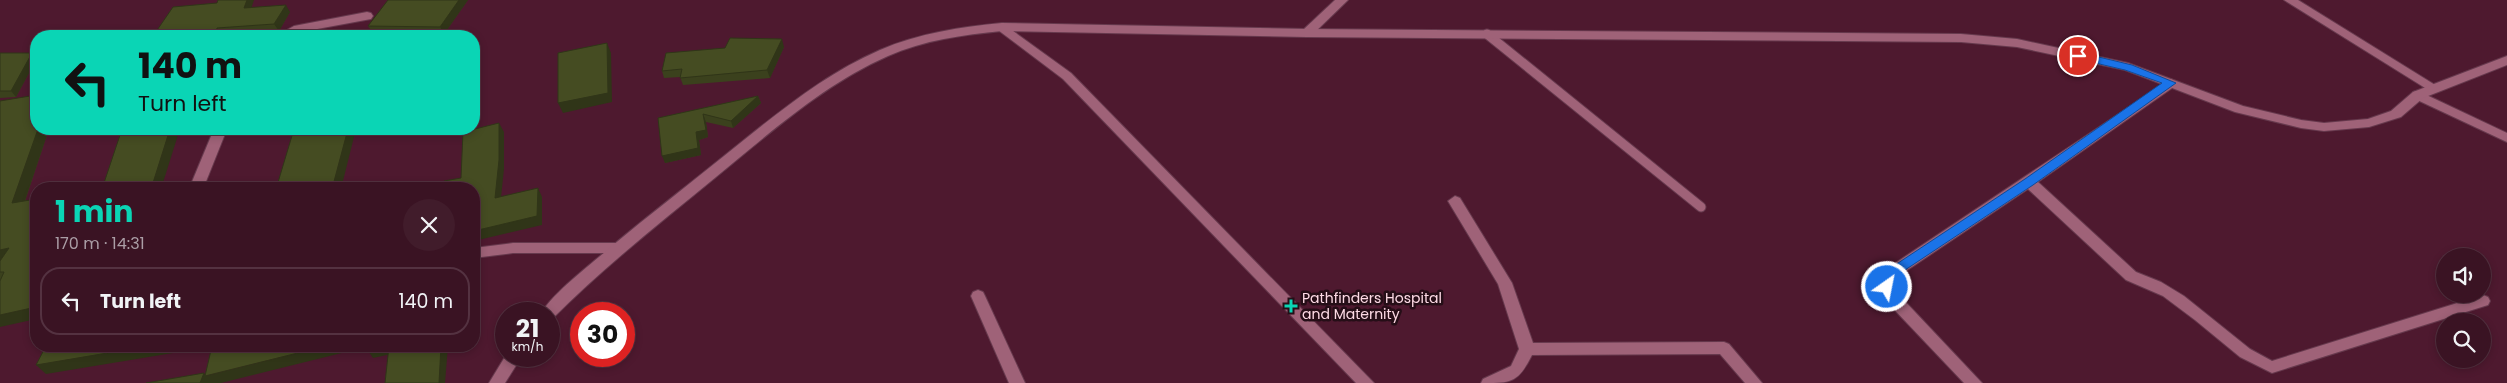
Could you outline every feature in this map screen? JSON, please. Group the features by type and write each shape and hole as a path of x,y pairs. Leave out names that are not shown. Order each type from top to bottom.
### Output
{"street":[{"path":"1307,33 1342,0"},
{"path":"2290,0 2434,88"},
{"path":"296,30 367,16"},
{"path":"1002,27 1067,76 1366,383"},
{"path":"560,303 618,248 778,119 850,71 883,54 919,39 955,32 1002,27 1307,33 1960,38 2017,43 2128,67 2240,109 2301,124 2324,127 2369,123 2396,114 2418,95 2507,60"},
{"path":"1974,383 1893,299 1887,287 1890,274 2029,182 2171,83"},
{"path":"2418,95 2507,138"},
{"path":"199,182 218,135"},
{"path":"2029,182 2131,276 2152,282 2193,309 2255,362 2272,367 2477,303"},
{"path":"1455,201 1504,283 1526,349 1516,370 1489,383"},
{"path":"480,251 513,248 618,248"},
{"path":"978,296 1016,383"},
{"path":"1526,349 1724,348 1754,383"},
{"path":"497,383 507,367"}],"lane":[{"path":"1487,34 1701,207"}],"building":[{"path":"218,0 247,0 244,8 286,5 274,24 217,28 217,30 157,30 173,7 217,3"},
{"path":"388,0 459,0 440,27 368,26"},
{"path":"730,38 782,39 767,70 680,78 682,69 662,71 666,53 725,48"},
{"path":"607,43 608,93 558,103 558,53"},
{"path":"0,53 30,53 30,57 11,91 0,91"},
{"path":"30,96 30,135 36,135 12,203 30,200 30,308 0,315 0,281 4,272 0,272 0,261 9,248 0,250 0,101"},
{"path":"758,96 731,121 703,114 706,130 696,132 698,148 662,156 658,118"},
{"path":"499,123 499,160 495,198 538,188 537,216 480,230 480,182 444,182 461,178 463,135 480,135 480,128"},
{"path":"120,135 168,135 153,182 104,182"},
{"path":"292,135 346,135 334,182 278,182"},
{"path":"43,352 113,352 36,365"},
{"path":"211,352 302,352 205,376"},
{"path":"388,352 441,352 439,383 385,383"},
{"path":"204,373 200,383 146,383"}],"place":[{"name":"Pathfinders Hospital and Maternity","path":"1291,306"}],"route":[{"path":"1887,287 1890,274 2029,182 2171,83 2128,67 2078,56"}]}
